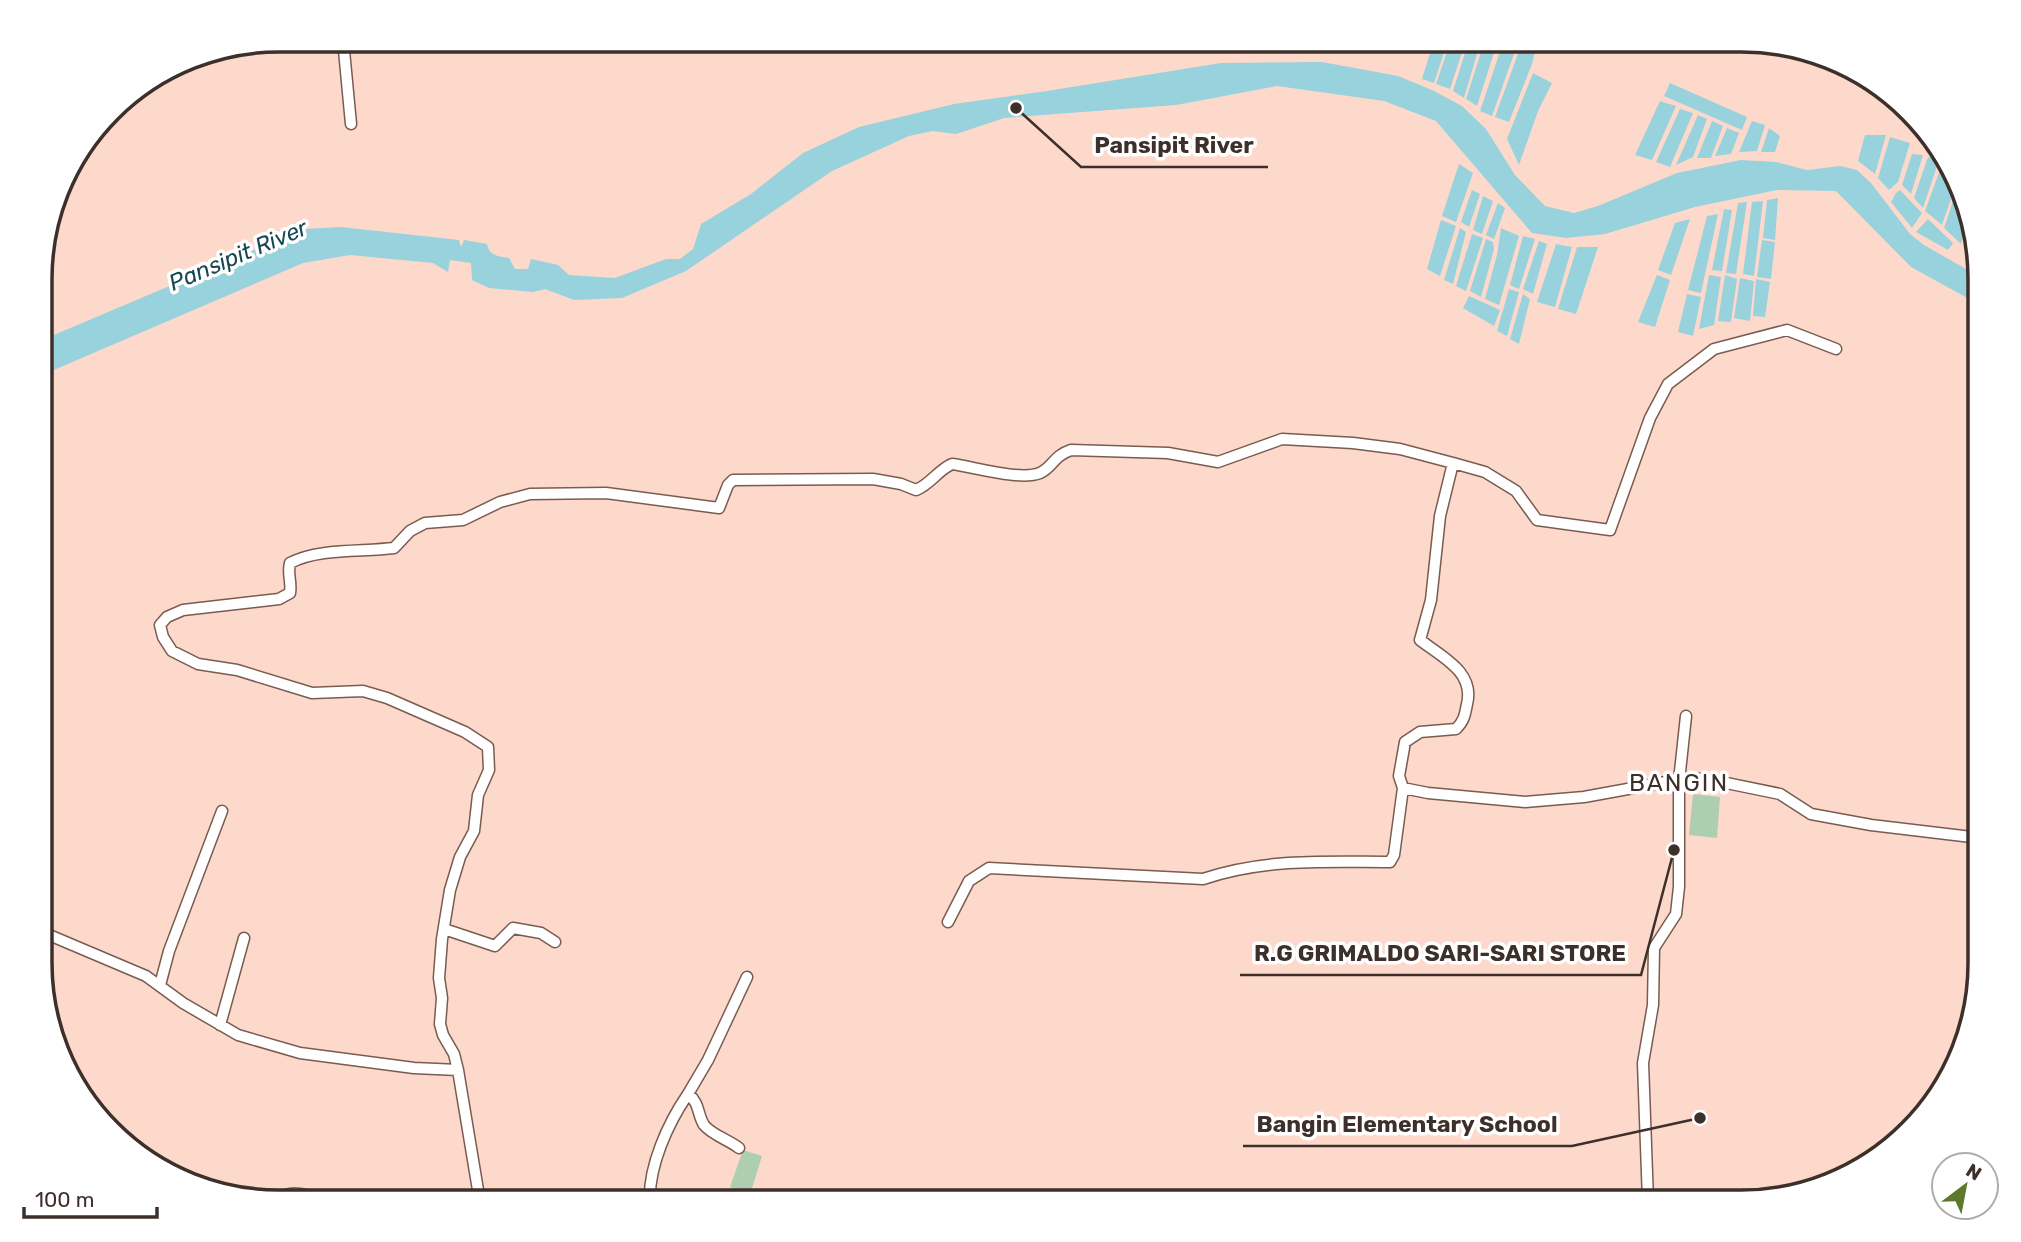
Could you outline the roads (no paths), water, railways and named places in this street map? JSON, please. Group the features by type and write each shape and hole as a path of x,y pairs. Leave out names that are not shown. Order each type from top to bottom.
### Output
{"street":[{"path":"344,53 351,124"},
{"path":"478,1190 458,1070 454,1054 440,1024 442,998 439,978 450,890 460,858 474,831 478,795 489,770 488,747 464,732 387,698 363,691 312,693 237,670 198,664 172,651 163,637 160,625 167,617 183,610 279,599 290,593 292,584 288,572 289,564 300,558 314,554 394,548 410,531 425,523 463,520 500,502 530,494 606,493 719,508 728,485 733,480 873,479 916,490 925,487 943,468 952,464 1026,475 1041,472 1060,453 1071,450 1168,453 1218,462 1282,439 1400,449 1485,472 1516,491 1537,520 1610,530 1650,418 1668,384 1714,349 1787,330 1836,349"},
{"path":"948,922 969,881 989,868 1203,879 1233,869 1290,862 1390,862 1394,855 1403,788 1399,776 1405,742 1420,732 1456,729 1463,722 1470,694 1463,672 1420,640 1432,600 1440,516 1453,463"},
{"path":"1648,1189 1643,1063 1653,1005 1654,948 1676,914 1679,887 1679,781 1686,716"},
{"path":"1403,788 1428,793 1525,802 1584,797 1688,778 1712,780 1780,794 1811,814 1836,820 1968,836"},
{"path":"160,985 169,951 222,811"},
{"path":"444,929 495,946 513,928 541,933 555,942"},
{"path":"52,936 146,976 238,1035 300,1053 404,1067 458,1070"},
{"path":"220,1025 244,939"},
{"path":"649,1190 655,1162 680,1107 708,1060 747,977"},
{"path":"688,1094 699,1105 701,1119 706,1128 739,1148"}],"water":[{"path":"1430,52 1444,52 1434,83 1422,79"},
{"path":"1447,52 1462,52 1450,89 1436,84"},
{"path":"1465,52 1477,52 1464,98 1453,91"},
{"path":"1481,52 1494,52 1477,106 1466,99"},
{"path":"1500,52 1515,52 1492,116 1480,111"},
{"path":"1519,52 1535,52 1509,122 1495,117"},
{"path":"1322,62 1398,76 1432,90 1462,106 1486,129 1515,175 1545,206 1574,213 1598,206 1677,173 1741,160 1776,162 1807,170 1840,166 1857,170 1871,183 1910,234 1968,270 1968,298 1911,267 1836,191 1777,190 1695,207 1605,234 1566,238 1532,233 1436,121 1384,101 1277,86 1176,105 1004,118 956,134 933,131 909,136 832,171 686,271 622,298 574,300 545,289 533,292 489,288 472,280 471,263 450,260 448,272 433,263 350,255 303,263 52,371 52,336 304,229 341,227 459,240 461,247 464,240 487,244 492,253 509,258 515,269 528,269 531,259 558,265 569,275 615,278 666,259 680,259 693,249 701,224 751,194 803,153 859,127 954,104 1221,63"},
{"path":"1533,73 1552,83 1538,111 1519,165 1507,139"},
{"path":"1670,83 1747,117 1742,130 1664,96"},
{"path":"1660,101 1676,106 1652,160 1635,155"},
{"path":"1680,109 1693,113 1670,167 1656,162"},
{"path":"1698,115 1707,119 1693,157 1676,165"},
{"path":"1712,121 1723,126 1711,158 1697,158"},
{"path":"1752,121 1765,125 1757,151 1739,152"},
{"path":"1727,128 1739,133 1731,154 1715,156"},
{"path":"1769,128 1780,136 1775,152 1761,152"},
{"path":"1865,135 1886,135 1875,174 1858,161"},
{"path":"1890,137 1910,143 1898,182 1889,190 1878,178"},
{"path":"1912,154 1923,155 1911,194 1902,185"},
{"path":"1928,157 1933,158 1937,165 1923,208 1914,198"},
{"path":"1459,164 1473,173 1456,222 1442,216"},
{"path":"1940,170 1952,196 1942,225 1925,211"},
{"path":"1472,190 1480,194 1469,227 1461,222"},
{"path":"1900,190 1922,213 1912,228 1891,202"},
{"path":"1483,196 1493,201 1482,234 1473,230"},
{"path":"1778,198 1775,240 1763,238 1767,200"},
{"path":"1953,200 1964,235 1961,244 1944,228"},
{"path":"1763,201 1754,276 1743,274 1752,202"},
{"path":"1747,202 1736,274 1726,273 1738,203"},
{"path":"1498,203 1505,208 1494,239 1486,235"},
{"path":"1724,209 1732,210 1722,271 1712,270"},
{"path":"1718,214 1701,293 1688,290 1707,216"},
{"path":"1690,219 1671,275 1658,270 1675,223"},
{"path":"1928,219 1953,243 1948,250 1916,232"},
{"path":"1441,220 1456,226 1440,276 1427,269"},
{"path":"1460,228 1466,232 1453,284 1444,280"},
{"path":"1501,228 1519,236 1499,305 1485,299"},
{"path":"1472,234 1483,238 1466,291 1456,286"},
{"path":"1523,236 1535,239 1519,289 1510,285"},
{"path":"1486,239 1493,242 1494,249 1481,297 1470,291"},
{"path":"1762,240 1775,242 1771,279 1757,277"},
{"path":"1539,241 1547,244 1533,294 1523,289"},
{"path":"1556,244 1572,247 1555,307 1537,302"},
{"path":"1577,247 1598,247 1576,314 1558,309"},
{"path":"1657,275 1670,280 1655,327 1638,322"},
{"path":"1709,275 1721,277 1714,325 1699,329"},
{"path":"1725,275 1737,279 1731,322 1718,321"},
{"path":"1740,278 1754,281 1750,321 1734,318"},
{"path":"1756,279 1770,282 1765,317 1753,316"},
{"path":"1509,289 1519,292 1507,336 1497,331"},
{"path":"1523,294 1530,299 1519,344 1510,339"},
{"path":"1687,294 1701,297 1693,336 1678,332"},
{"path":"1469,296 1500,310 1494,326 1463,308"}],"place":[{"name":"Pansipit River","path":"1016,108"},
{"name":"R.G GRIMALDO SARI-SARI STORE","path":"1674,850"},
{"name":"Bangin Elementary School","path":"1700,1118"}],"district":[{"name":"BANGIN","path":"1679,783"}]}
